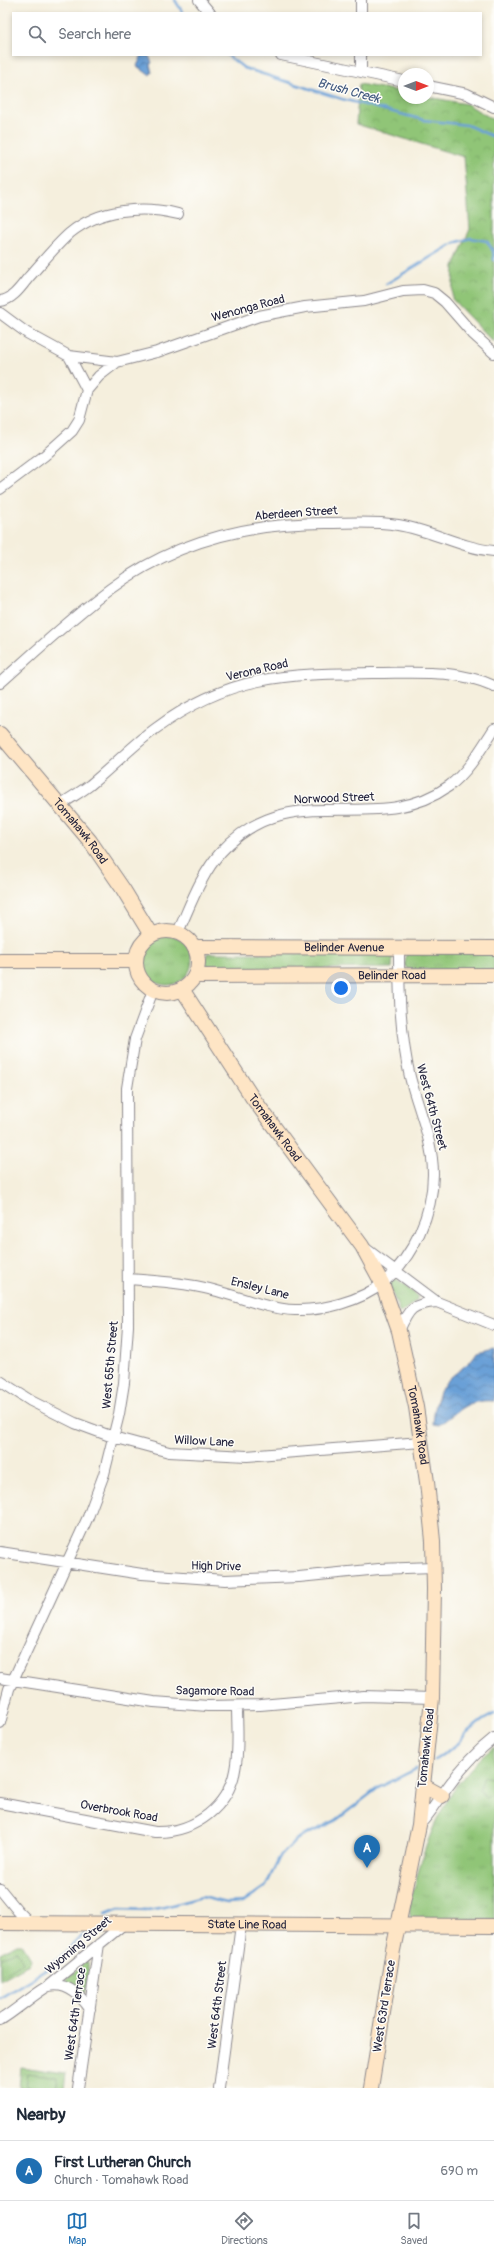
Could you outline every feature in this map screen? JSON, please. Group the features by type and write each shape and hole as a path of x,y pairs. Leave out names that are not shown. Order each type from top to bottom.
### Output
{"street":[{"path":"199,0 209,12"},
{"path":"361,0 361,12"},
{"path":"286,56 398,80"},
{"path":"361,56 361,72"},
{"path":"434,87 467,94 494,107"},
{"path":"0,301 14,294 63,240 87,222 121,211 158,210 178,214"},
{"name":"Wenonga Road","path":"0,313 28,333 69,356 117,362 144,356 260,316 305,307 364,301 412,290 423,290 434,293 494,353"},
{"path":"69,356 87,390"},
{"path":"0,489 44,456 72,431 79,420 87,390 99,376 117,362"},
{"name":"Aberdeen Street","path":"0,683 111,588 156,561 189,546 219,536 282,524 380,523 420,530 469,546 494,551"},
{"name":"Verona Road","path":"60,805 89,786 153,730 175,715 219,692 246,683 297,674 430,673 468,677 494,686"},
{"name":"Norwood Street","path":"178,932 213,862 230,843 249,828 266,819 300,810 385,809 418,802 450,785 462,774 494,729"},
{"name":"Tomahawk Road","path":"0,734 60,805 109,867 151,935"},
{"path":"160,931 178,932 190,941 198,956 195,976 182,989 168,993 153,990 140,978 136,961 140,946 151,935 160,931"},
{"name":"Belinder Avenue","path":"194,947 494,948"},
{"name":"West 64th Street","path":"382,1283 412,1247 426,1219 431,1200 433,1174 431,1149 406,1061 400,1012 400,948"},
{"path":"0,961 136,961"},
{"name":"Belinder Road","path":"195,976 399,974 494,975"},
{"name":"Tomahawk Road","path":"182,989 252,1097 362,1246 382,1283 399,1331 416,1407 430,1503 434,1567 432,1698 419,1825 399,1924"},
{"name":"West 65th Street","path":"0,1722 14,1680 97,1496 119,1414 127,1351 128,1081 134,1039 153,990"},
{"path":"362,1246 437,1302 494,1325"},
{"name":"Ensley Lane","path":"128,1279 195,1286 274,1308 295,1310 329,1307 349,1300 382,1283"},
{"path":"399,1331 407,1311 420,1303 437,1302"},
{"name":"Willow Lane","path":"0,1381 52,1412 113,1437 169,1452 209,1455 269,1454 421,1442"},
{"name":"High Drive","path":"0,1552 142,1574 225,1580 298,1577 379,1569 434,1567"},
{"name":"Sagamore Road","path":"0,1678 154,1702 237,1706 364,1696 432,1698"},
{"name":"Overbrook Road","path":"0,1803 155,1832 173,1831 189,1826 216,1808 233,1780 237,1757 237,1706"},
{"path":"419,1825 433,1812 458,1773 494,1738"},
{"path":"422,1785 442,1796"},
{"path":"0,1889 30,1923"},
{"name":"State Line Road","path":"0,1923 241,1925 399,1924 494,1926"},
{"name":"Wyoming Street","path":"0,2020 48,1986 124,1924"},
{"name":"West 63rd Terrace","path":"371,2088 393,1950 399,1924"},
{"name":"West 64th Street","path":"219,2088 241,1925"},
{"name":"West 64th Terrace","path":"78,2088 99,1944"},
{"name":"Wyoming Street","path":"48,1986 63,1987 73,1990 82,1997 90,2009"}],"green space":[{"path":"359,84 398,91 398,104 434,104 434,98 467,104 494,120 494,343 452,299 454,266 470,229 464,157 356,124"},
{"path":"162,935 172,935 185,942 192,955 192,965 185,978 172,985 162,985 153,981 146,974 142,965 142,955 146,946 153,939"},
{"path":"494,950 494,970 408,969 405,965 406,954"},
{"path":"207,953 393,954 392,968 209,970 206,963"},
{"path":"394,1280 398,1281 418,1296 416,1301 400,1313 389,1284"},
{"path":"494,1747 494,1920 419,1920 411,1917 410,1901 420,1865 426,1846 442,1809 465,1775"},
{"path":"484,1777 494,1778 492,1793 485,1798 479,1790"},
{"path":"17,1944 22,1944 31,1959 29,1964 0,1980 0,1953"},
{"path":"16,1950 23,1962 0,1976 0,1959"},
{"path":"87,1961 89,1962 89,1967 85,1993 83,1994 63,1982"},
{"path":"21,2067 66,2073 64,2088 19,2088"},
{"path":"28,2073 58,2077 56,2088 26,2087"}],"water":[{"path":"142,56 149,56 152,63 150,64 152,73 149,75 137,66"},
{"path":"494,1348 494,1401 470,1404 459,1410 439,1425 433,1424 437,1399 446,1382 468,1363 477,1352"}],"waterway":[{"name":"Brush Creek","path":"175,0 182,12"},
{"name":"Brush Creek","path":"228,56 244,68 342,99 424,120 467,125 494,137"},
{"path":"386,284 454,243 471,238 487,241 493,251 494,260"},
{"path":"435,1760 459,1743 466,1733 483,1720 494,1714"},
{"path":"106,1914 119,1909 148,1910 202,1897 227,1903 243,1902 266,1886 279,1858 297,1839 335,1821 378,1788 416,1769"},
{"path":"0,1998 49,1968 87,1931"}],"place":[{"name":"First Lutheran Church","path":"367,1868"}]}
